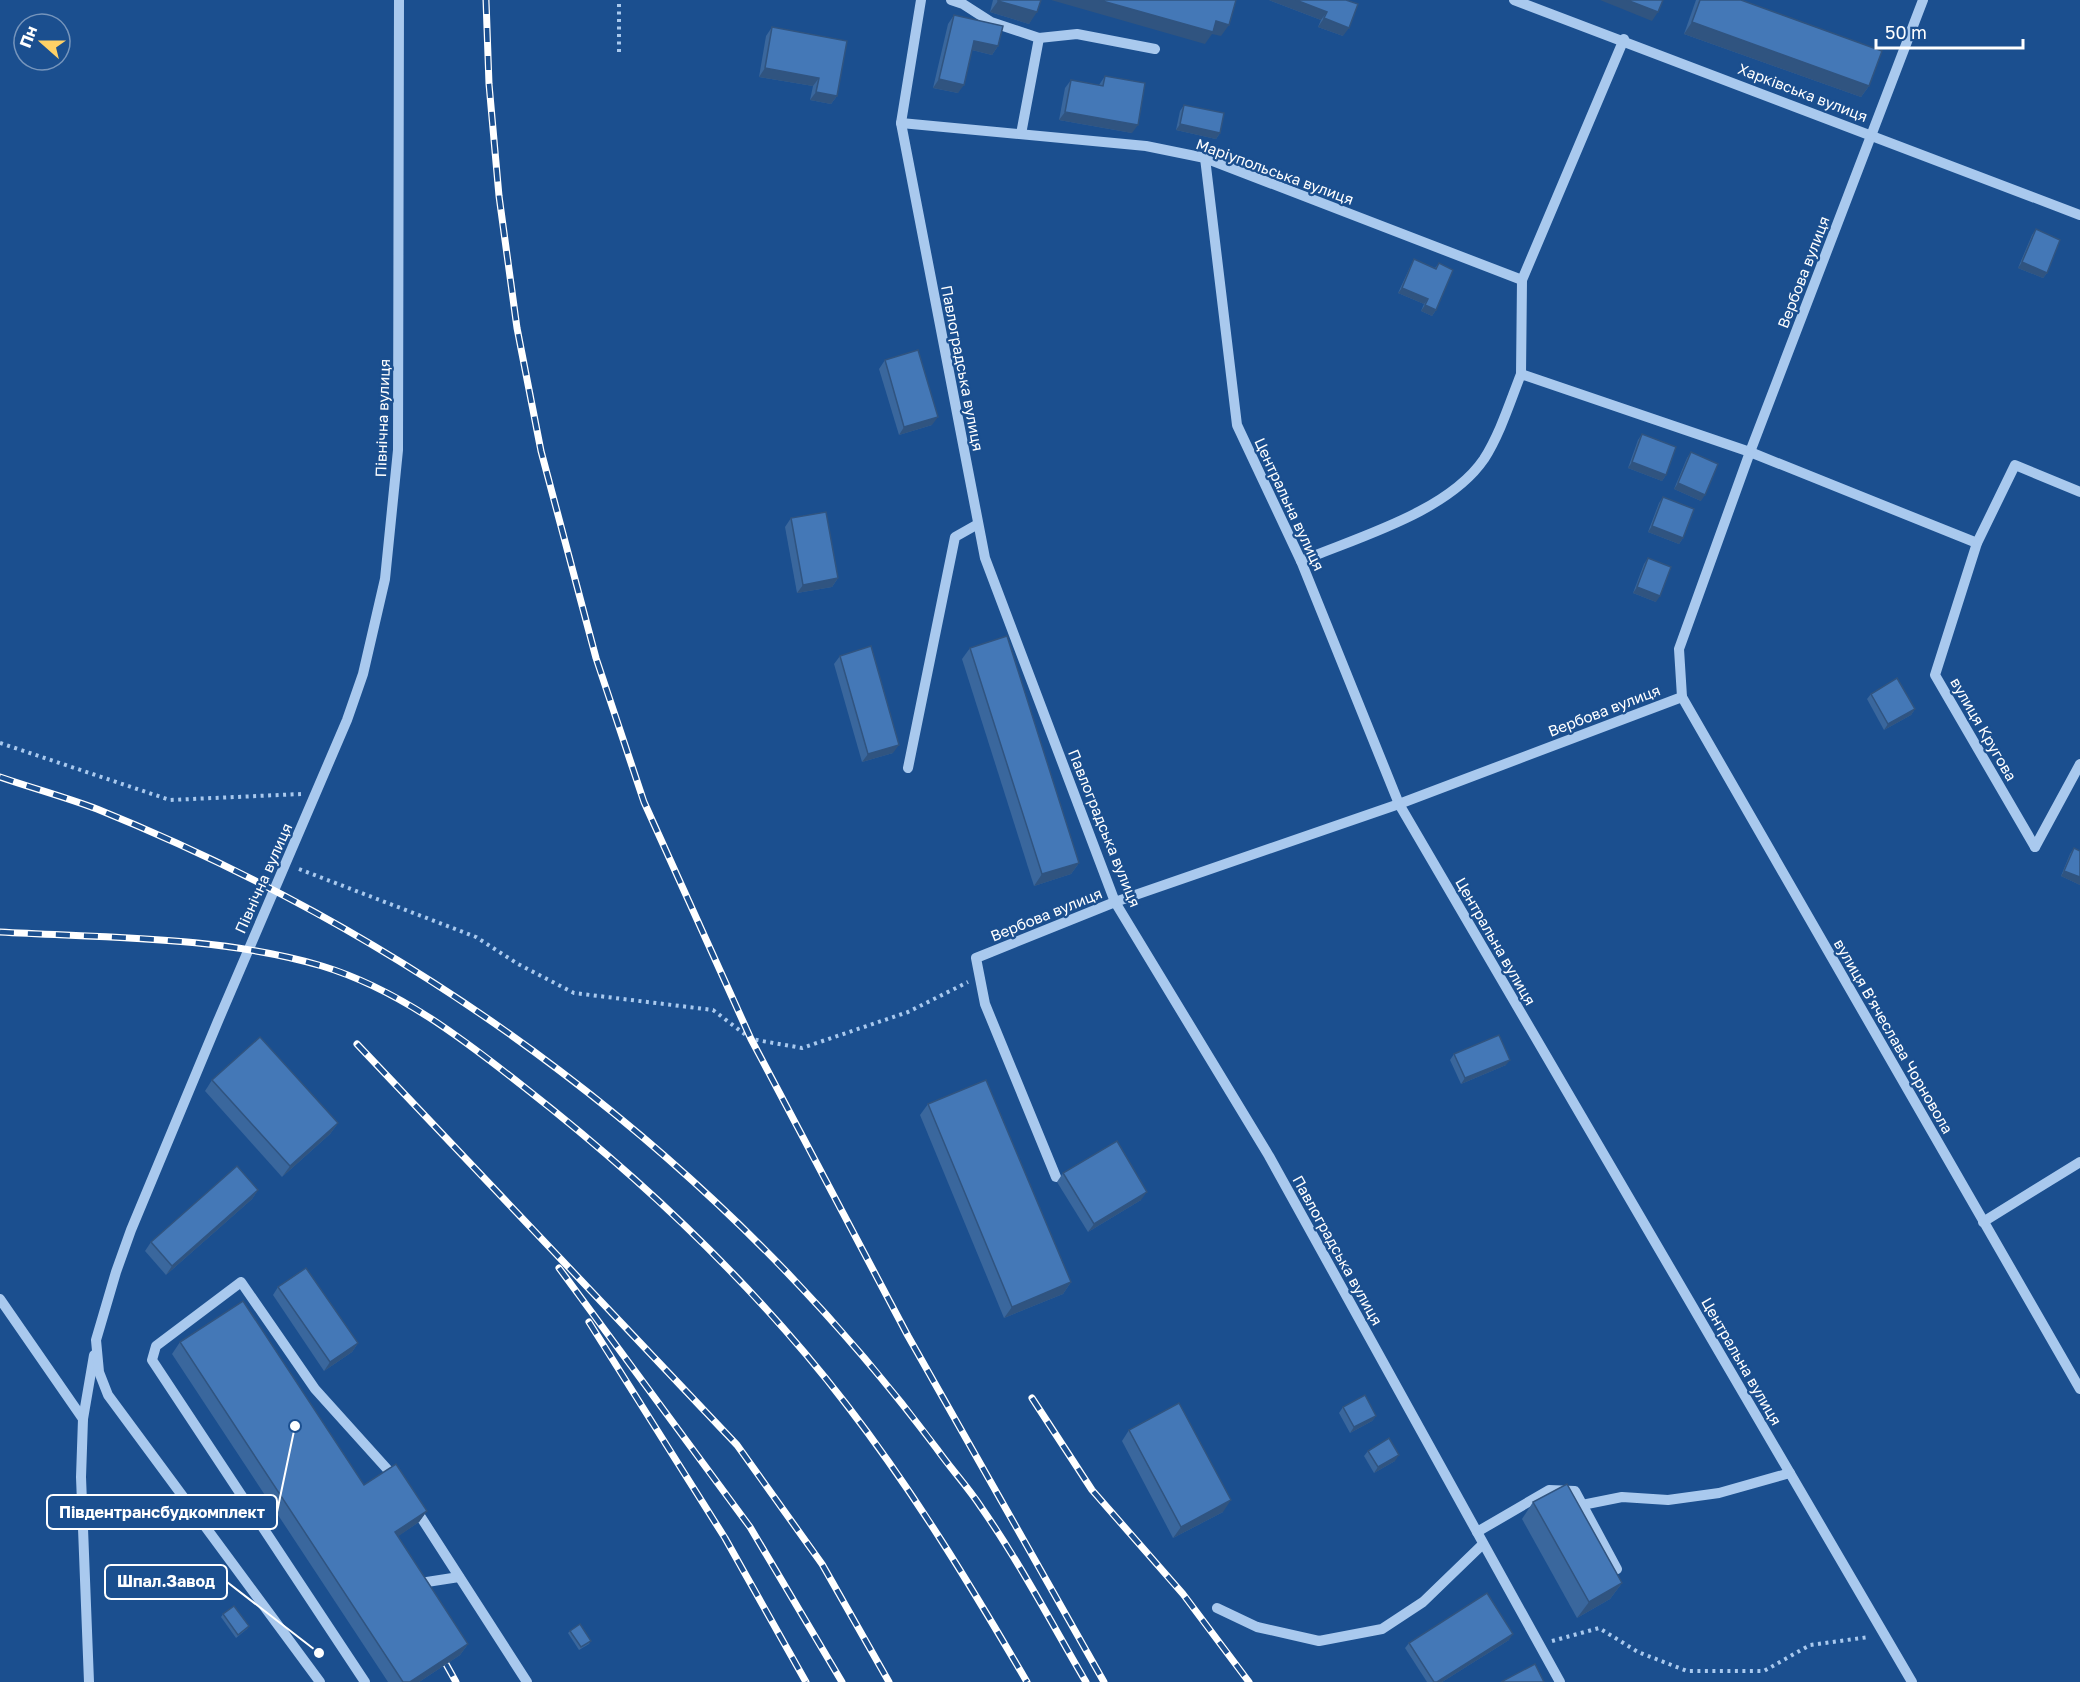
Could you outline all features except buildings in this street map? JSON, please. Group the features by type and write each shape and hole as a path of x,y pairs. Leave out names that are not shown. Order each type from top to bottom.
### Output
{"street":[{"name":"Північна вулиця","path":"318,1681 108,1395 99,1372 96,1340 131,1230 317,792 363,674 385,579 399,450 399,0"},
{"name":"Павлоградська вулиця","path":"921,0 901,123 985,558 1115,902 1269,1156 1560,1682"},
{"path":"951,0 963,4 991,22 1039,38 1077,34 1155,49"},
{"name":"Харківська вулиця","path":"1514,0 1624,39 2080,215"},
{"name":"Вербова вулиця","path":"979,976 976,958 1115,902 1399,804 1683,697 1679,649 1750,452 1923,0"},
{"path":"1021,134 1039,38"},
{"path":"1301,561 1433,505 1461,485 1484,458 1521,374 1522,280 1624,39"},
{"name":"Маріупольська вулиця","path":"901,123 1146,146 1205,158 1522,280"},
{"name":"Центральна вулиця","path":"1205,158 1237,425 1301,561 1399,804 1912,1682"},
{"path":"1521,374 1750,452 1977,543"},
{"name":"вулиця Кругова","path":"2080,492 2015,465 1977,543 1935,675 2035,847 2080,764"},
{"path":"908,768 955,537 978,524"},
{"name":"вулиця В'ячеслава Чорновола","path":"1683,697 2080,1389"},
{"path":"979,976 985,1004 1056,1177"},
{"path":"1983,1222 2080,1162"},
{"path":"365,1682 152,1359 156,1346 241,1282 315,1389 406,1494 527,1682"},
{"path":"0,1299 83,1419"},
{"path":"89,1682 81,1477 83,1419 96,1340"},
{"path":"1582,1505 1622,1497 1668,1500 1719,1493 1790,1473"},
{"path":"1477,1532 1549,1490 1575,1491 1617,1569"},
{"path":"1217,1608 1257,1627 1318,1641 1382,1629 1423,1602 1483,1544"},
{"path":"414,1585 459,1577"}],"path":[{"path":"619,52 620,0"},
{"path":"0,743 170,800 279,797 317,792"},
{"path":"286,864 476,937 518,964 574,993 713,1010 751,1039 802,1048 908,1012 979,976"},
{"path":"1539,1645 1599,1628 1638,1652 1687,1671 1764,1671 1810,1645 1885,1635"}],"railway":[{"path":"486,0 489,84 499,196 517,328 541,451 596,658 644,802 751,1039 908,1336 1104,1682"},
{"path":"0,777 97,809 220,863 338,925 452,995 561,1072 664,1156 762,1247 853,1345 937,1449 971,1492 995,1528 1086,1682"},
{"path":"0,932 162,940 283,956 322,966 377,988 429,1017 477,1051 568,1122 654,1197 735,1276 811,1360 871,1437 918,1505 1027,1682"},
{"path":"357,1044 737,1445 822,1564 889,1682"},
{"path":"559,1268 750,1527 842,1682"},
{"path":"589,1322 725,1538 806,1682"},
{"path":"1032,1398 1092,1490 1183,1594 1249,1682"},
{"path":"446,1664 456,1682"}],"place":[{"name":"Південтрансбудкомплект","path":"295,1426"},
{"name":"Шпал.Завод","path":"319,1653"}]}
